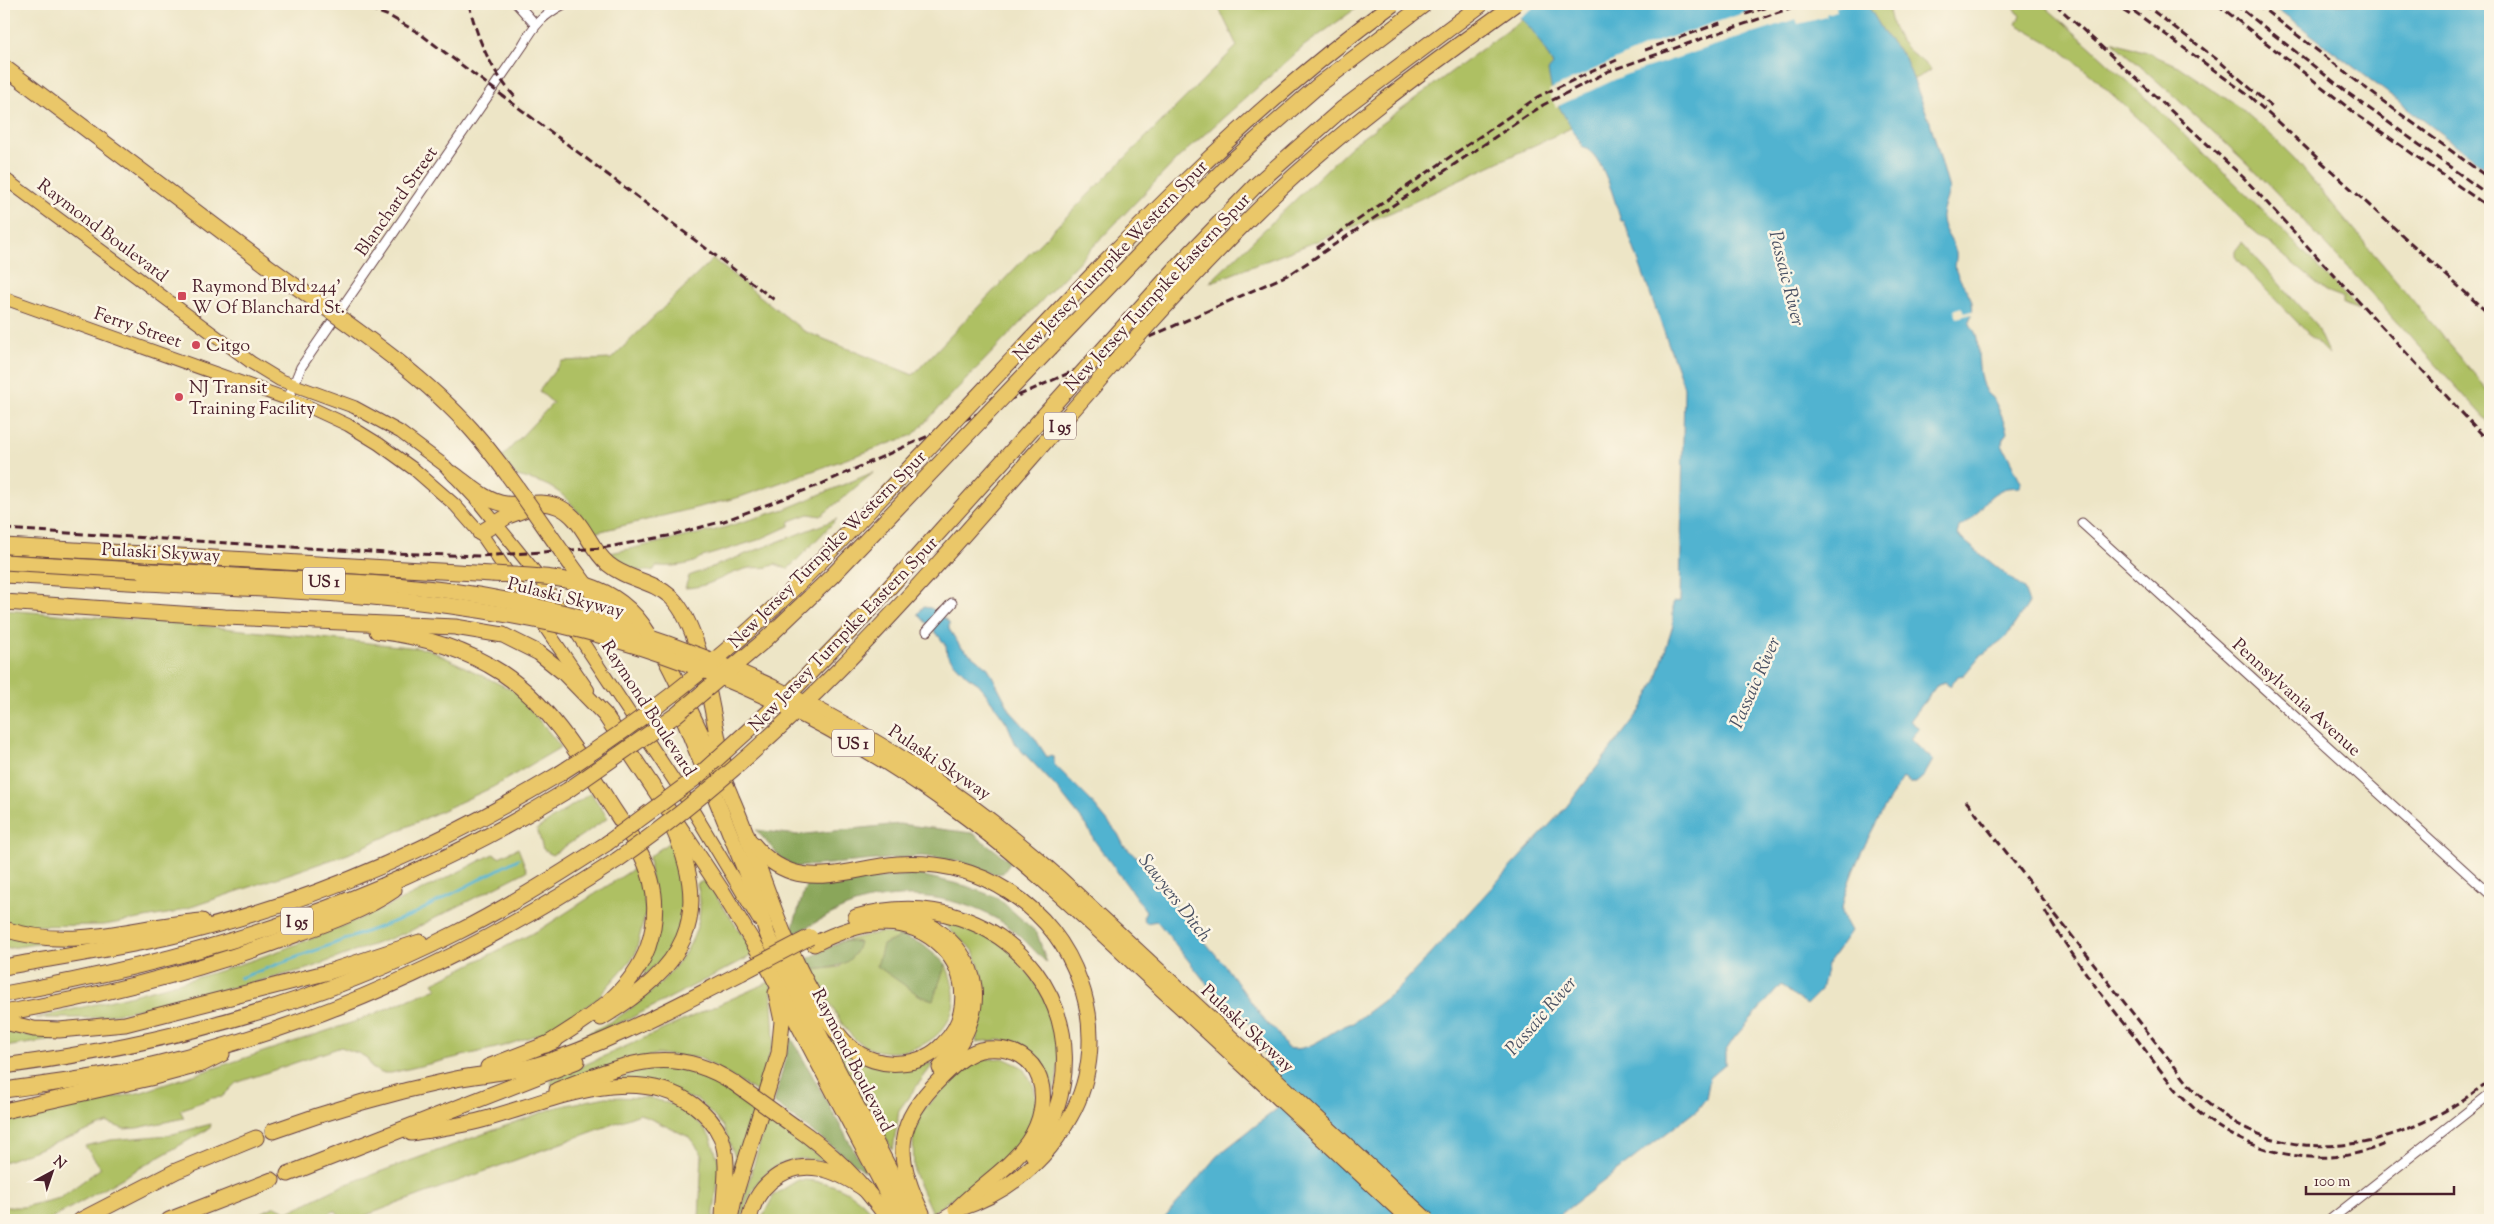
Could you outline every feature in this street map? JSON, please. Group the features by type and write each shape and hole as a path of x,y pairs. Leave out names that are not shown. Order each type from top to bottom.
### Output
{"highway":[{"name":"New Jersey Turnpike Western Spur","path":"4,966 145,941 233,919 326,888 403,856 464,827 558,774 668,698 759,621 820,562 1197,168 1289,85 1393,4"},
{"name":"New Jersey Turnpike Western Spur","path":"4,994 148,964 257,934 342,904 425,869 506,827 568,790 682,711 771,635 837,570 1226,166 1320,84 1425,4"},
{"name":"New Jersey Turnpike Eastern Spur","path":"4,1066 105,1050 236,1019 362,975 456,933 519,899 606,844 698,776 794,690 853,628 1178,266 1257,184 1342,109 1482,4"},
{"name":"New Jersey Turnpike Eastern Spur","path":"4,1090 136,1068 259,1036 320,1014 413,976 532,913 617,860 706,794 804,706 906,598 1193,278 1285,184 1373,108 1514,4"},
{"path":"4,67 401,365 454,411 503,468 589,590 607,609 644,634 668,663 732,799 774,911 800,972 830,1023 849,1046 858,1054 877,1061 897,1064 910,1062 932,1053 946,1041 956,1028 963,1005 960,977 954,963 944,949 924,933 899,924 873,923 850,928 812,941"},
{"path":"454,474 502,503 542,503 558,506 580,523 598,553 609,565 622,574 658,587 672,598 690,628 702,665 732,799"},
{"path":"480,534 497,523 542,503"},
{"path":"4,546 558,577 587,584 622,605 640,621 750,882 768,936"},
{"name":"Pulaski Skyway","path":"4,562 434,589 522,603 644,634 730,667 825,712 918,767 976,808 1059,878 1427,1220"},
{"path":"4,575 145,582"},
{"name":"US 1","path":"4,581 145,582"},
{"name":"Pulaski Skyway","path":"145,582 343,593 460,606 512,616 615,640 668,658 765,698 813,721 905,775 950,806 1032,871 1410,1220"},
{"path":"4,602 225,617 446,626 494,632 522,642 539,652 564,673 604,715"},
{"path":"225,617 250,622 379,631 434,643 478,660 501,673 532,697 560,728 636,844 650,876 655,908 653,928 647,948 631,979 602,1008 546,1045"},
{"name":"Raymond Boulevard","path":"604,715 722,891 768,967 895,1197"},
{"path":"454,1079 581,1030 633,997 664,970 683,942 692,908 689,880 676,835 656,791"},
{"path":"747,838 776,866 805,876 827,876 909,864 944,866 967,872 1009,891 1027,904 1050,928 1070,957 1085,997 1089,1020 1088,1060 1080,1096 1064,1127 1042,1157 1014,1180 982,1201 956,1210"},
{"path":"4,1012 131,986 250,952 376,902 425,869"},
{"path":"288,1174 385,1138 611,1047 812,941 848,919 906,908 931,909 956,915 976,923 995,934 1018,952 1037,974 1047,990 1058,1016 1064,1054 1063,1083 1056,1110 1046,1136 1014,1180"},
{"path":"885,911 914,917 938,929 958,948 971,974 974,1003 969,1025 963,1039 910,1114 904,1136 904,1161 889,1220"},
{"path":"4,929 51,938 97,938 178,923 233,919"},
{"path":"4,1022 46,1030 86,1030 125,1024 325,973 404,946 456,933"},
{"name":"Raymond Boulevard","path":"768,936 895,1197"},
{"path":"730,1220 735,1195 779,1053 782,1021 768,967"},
{"path":"273,1131 367,1100 454,1079 517,1070 575,1052 743,977"},
{"path":"4,1111 126,1084 193,1066 259,1036"},
{"path":"923,1095 958,1062 971,1054 985,1049 1003,1050 1019,1056 1032,1066 1043,1088 1042,1110 1028,1142 1003,1170 976,1190 956,1210"},
{"path":"517,1108 545,1094 609,1070 654,1060 694,1063 711,1069 734,1083 836,1157 866,1190"},
{"path":"385,1138 473,1122 517,1108 595,1089 623,1086 658,1089 685,1099 701,1110 713,1123 723,1143 726,1166 723,1220"},
{"path":"80,1220 176,1171 256,1138"},
{"path":"749,1220 754,1202 762,1190 779,1175 792,1169 809,1166 824,1168 841,1174 866,1190 895,1197 926,1220"},
{"path":"169,1220 272,1180"},
{"path":"895,1197 901,1220"},
{"path":"895,1197 916,1220"}],"main road":[{"name":"Raymond Boulevard","path":"4,178 235,352 268,374 354,407 390,426 425,449 454,474 497,523 559,606 659,758 768,936"},
{"name":"Ferry Street","path":"4,298 288,399"},
{"name":"Raymond Boulevard","path":"288,399 342,422 385,448 441,492 480,534 604,715"},
{"path":"939,1220 956,1210"}],"street":[{"path":"516,4 535,24"},
{"name":"Blanchard Street","path":"288,399 301,367 524,45 535,24 543,15 564,4"},
{"name":"Pennsylvania Avenue","path":"2082,523 2490,894"},
{"path":"927,631 952,603"},
{"path":"2330,1220 2489,1097"}],"green space":[{"path":"1217,4 1362,4 1304,46 1178,158 913,435 740,497 593,533 570,502 562,495 544,484 516,476 502,457 553,403 539,391 562,361 611,359 713,259 804,331 913,375 1022,261 1237,46"},
{"path":"1867,4 1892,4 1888,5 1893,27 1897,35 1907,48 1931,69 1930,71 1912,80 1905,58 1886,36"},
{"path":"2012,4 2042,4 2064,23 2214,163 2288,235 2359,310 2342,304 2342,297 2326,291 2247,225 2161,139 2091,75 2061,50 2016,24 2020,16"},
{"path":"1524,18 1536,34 1553,65 1553,97 1573,127 1392,212 1209,283 1351,146"},
{"path":"2112,41 2146,52 2178,66 2240,108 2294,158 2490,393 2490,424 2295,211 2209,128"},
{"path":"2242,242 2315,324 2329,355 2239,262 2235,256 2235,251"},
{"path":"874,472 821,516 809,514 790,521 789,526 758,540 699,558 691,563 656,566 654,570 641,571 623,565 606,554 716,530 785,509"},
{"path":"837,519 788,569 775,564 768,567 749,568 701,586 685,588 689,576"},
{"path":"4,610 184,624 428,649 516,692 561,747 493,787 348,854 173,913 104,925 15,926 4,919"},
{"path":"591,793 608,818 552,855 543,849 537,829"},
{"path":"899,824 972,833 1011,862 1003,873 994,874 958,861 922,856 795,867 781,858 756,830 797,835"},
{"path":"672,840 683,880 685,908 683,921 679,934 669,950 645,975 643,970 656,937 649,857"},
{"path":"518,848 527,871 408,932 307,969 170,1003 92,1018 36,1018 161,988 253,960 364,917 493,854 499,857"},
{"path":"638,866 646,911 635,955 596,1000 553,1029 504,1046 391,1073 381,1073 372,1068 367,1058 341,1047 236,1083 222,1097 212,1098 180,1110 184,1118 124,1129 108,1123 4,1162 4,1121 142,1092 354,1022 437,988 433,983 541,929"},
{"path":"916,874 966,886 998,898 1037,933 1047,963 1011,928 988,914 951,901 932,897 893,896 873,899 847,907 790,936 806,885"},
{"path":"705,880 755,954 629,1019 567,1044 624,1013 673,970 693,938 698,921 700,903 697,884"},
{"path":"933,915 969,926 994,938 1008,949 1025,968 1046,1002 1057,1031 1059,1058 1053,1094 1047,1078 1037,1062 1024,1049 1004,1040 976,1042 986,986 973,950"},
{"path":"881,932 902,936 883,945 946,964 953,987 954,1001 950,1016 942,1029 931,1040 917,1047 901,1051 886,1052 871,1049 857,1041 838,1018 813,970 840,967 859,942 843,941"},
{"path":"4,934 43,943 4,949"},
{"path":"902,936 922,944 946,964 933,1000 920,996 877,966 883,945"},
{"path":"842,941 859,942 848,961 829,968 813,970 807,959"},
{"path":"771,981 774,1041 757,1092 700,1058 657,1054 552,1086 551,1080"},
{"path":"4,1027 26,1035 89,1035 4,1047"},
{"path":"825,1029 899,1069 934,1063 899,1110 893,1150 858,1093"},
{"path":"791,1037 866,1172 774,1103"},
{"path":"1003,1058 1022,1067 1034,1086 1037,1107 1032,1126 1004,1160 932,1213 914,1173 913,1137 922,1111 972,1060"},
{"path":"649,1067 685,1070 715,1082 755,1108 735,1181 729,1183 735,1157 723,1126 698,1100 617,1080"},
{"path":"606,1097 651,1098 686,1109 710,1136 720,1165 713,1220 699,1220 702,1154 689,1137 640,1114 353,1220 343,1220 335,1210 320,1220 247,1220 275,1206 288,1212 344,1185 557,1107"},
{"path":"767,1118 826,1162 799,1159 776,1166 760,1180 749,1198 742,1220 738,1220"},
{"path":"211,1124 210,1128 49,1220 4,1220 4,1207 23,1207 60,1198 101,1168 85,1146 111,1140 169,1135"},
{"path":"798,1180 821,1182 842,1189 861,1202 877,1220 761,1220 774,1195"}],"water":[{"name":"Passaic River","path":"1502,4 1867,4 1886,36 1905,58 1930,122 1949,189 1942,219 1956,252 1956,271 1972,301 1972,314 1969,321 1976,333 1981,380 1986,392 1994,400 2002,416 2007,433 2003,438 2002,444 2021,482 2020,487 2005,488 1989,498 1972,518 1959,527 1957,535 2024,589 2029,603 2006,637 1979,657 1964,675 1958,676 1951,686 1945,682 1938,684 1910,721 1919,728 1910,739 1933,760 1924,776 1916,783 1910,783 1903,778 1885,806 1866,842 1850,880 1842,910 1851,931 1827,965 1821,990 1806,1005 1781,985 1735,1037 1725,1052 1725,1065 1710,1078 1706,1098 1698,1109 1553,1220 1163,1220 1217,1156 1278,1108 1264,1053 1252,1037 1253,1031 1249,1023 1234,1018 1157,921 1146,923 1143,917 1146,911 1094,840 1087,826 1056,787 1016,745 1007,723 979,684 967,676 947,655 946,646 918,614 923,607 931,608 949,622 949,629 960,646 988,668 1011,712 1034,737 1047,757 1051,755 1054,758 1054,764 1090,800 1118,834 1124,846 1137,857 1150,877 1222,962 1268,1025 1276,1030 1287,1048 1296,1049 1313,1044 1353,1023 1397,990 1567,806 1640,711 1656,681 1673,625 1673,602 1680,601 1684,387 1624,221 1621,221 1612,191 1602,168 1590,151 1583,147 1553,97 1548,71 1553,65 1542,46 1527,24"},
{"path":"2271,4 2490,4 2490,171"}],"pier":[{"path":"1500,4 1539,4 1519,18"},
{"path":"1771,4 1846,4 1836,7 1837,11 1826,14 1827,17 1798,24 1796,19 1625,75 1556,107 1551,98 1549,90 1650,44"},
{"path":"1961,307 1964,313 1975,310 1975,313 1957,318 1954,310"}],"waterway":[{"path":"240,978 412,915 518,859"}],"railway":[{"path":"358,4 391,17 419,33 776,301"},
{"path":"469,4 476,30 493,67 517,99"},
{"path":"1746,14 1776,4"},
{"path":"4,529 388,553 481,556 602,548 668,536 724,521 819,485 1292,273 1543,105 1609,71 1802,4"},
{"path":"2055,4 2243,177 2490,443"},
{"path":"2113,4 2130,15"},
{"path":"2124,4 2248,95 2490,315"},
{"path":"2144,4 2219,61 2274,109"},
{"path":"2217,4 2360,117 2490,208"},
{"path":"2235,4 2348,93 2490,196"},
{"path":"2257,4 2380,99 2490,179"},
{"path":"1645,50 1723,22"},
{"path":"1317,248 1539,96 1617,60"},
{"path":"1966,801 2190,1086 2224,1115 2260,1135 2299,1144 2338,1145 2378,1138 2417,1125 2455,1105 2490,1080"},
{"path":"2045,911 2109,1005 2163,1074 2196,1110 2216,1126 2262,1148 2312,1157 2338,1156 2363,1152 2387,1143"}],"place":[{"name":"Raymond Blvd 244' W Of Blanchard St.","path":"182,296"},
{"name":"Citgo","path":"196,345"},
{"name":"NJ Transit Training Facility","path":"179,397"}],"water label":[{"name":"Sawyers Ditch","path":"1176,897"}]}
